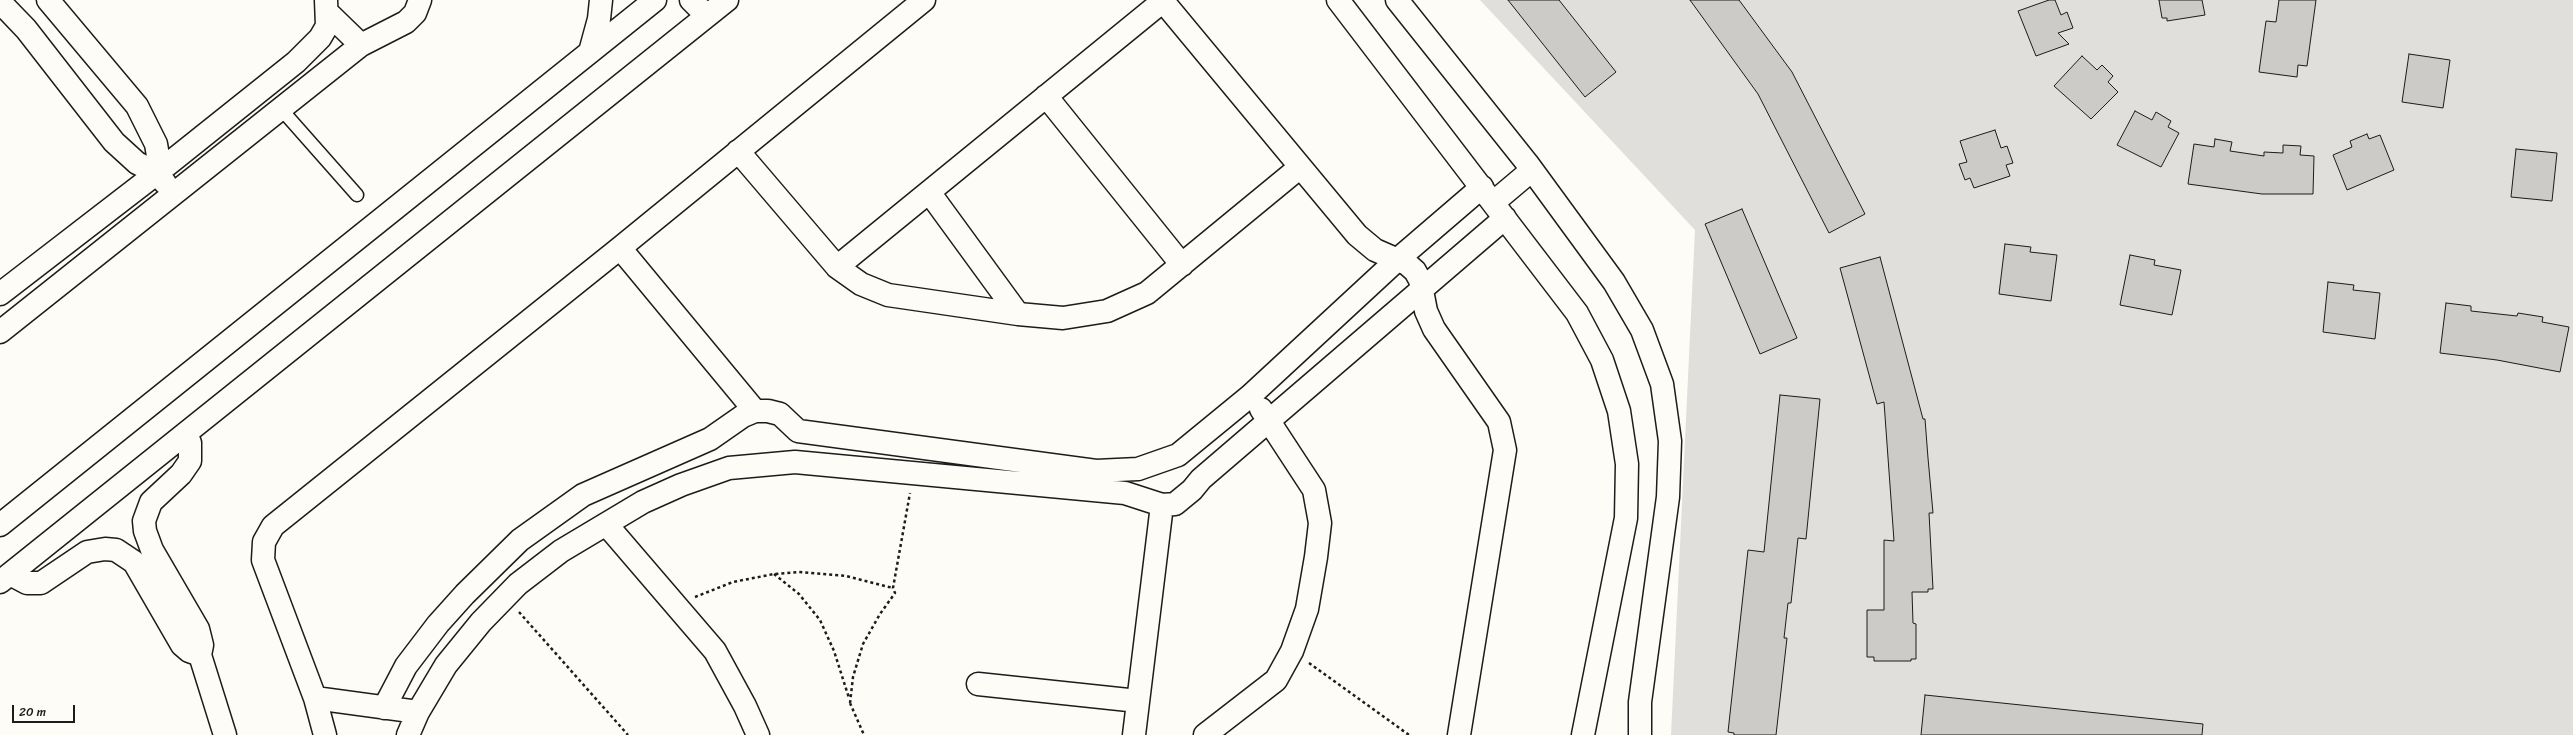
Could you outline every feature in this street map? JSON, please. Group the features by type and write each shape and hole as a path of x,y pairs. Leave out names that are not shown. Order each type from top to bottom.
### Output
{"street":[{"path":"48,0 137,106 153,134 158,156 157,173"},
{"path":"0,332 361,45 406,22 414,13 420,0"},
{"path":"590,52 599,19 601,0"},
{"path":"0,525 655,0"},
{"path":"691,0 707,16"},
{"path":"5,578 727,0"},
{"path":"325,735 315,698 263,560 264,542 273,526 620,248 924,0"},
{"path":"837,268 1163,0 1299,168 1357,235 1376,250 1415,271 1423,290 1429,320 1499,422 1505,450 1462,728 1459,735"},
{"path":"1338,0 1494,202 1577,313 1602,360 1619,411 1627,464 1626,518 1583,735"},
{"path":"1397,0 1532,170 1614,282 1642,330 1662,384 1670,441 1668,497 1640,702 1640,735"},
{"path":"0,2 26,30 114,142 137,163 157,173 174,194"},
{"path":"0,294 157,173 296,62 320,38 327,26 327,7"},
{"path":"327,7 361,45"},
{"path":"1046,96 1182,265"},
{"path":"738,151 837,268 861,284 888,295 1018,314 1063,318 1107,311 1147,293 1299,168"},
{"path":"384,708 406,666 438,624 465,594 520,540 583,495 710,439 743,416 756,411 768,410 780,414 798,431 1096,471 1138,469 1178,455 1250,396 1397,260 1494,202 1532,170"},
{"path":"929,192 1018,314"},
{"path":"408,735 418,712 446,665 481,622 518,584 561,551 649,499 681,485 729,468 795,462 1125,494 1162,505 1175,504 1182,499 1201,479 1270,419 1423,290 1494,202"},
{"path":"620,248 756,411"},
{"path":"19,279 37,302"},
{"path":"1205,735 1276,680 1292,651 1306,609 1320,523 1314,490 1270,419 1250,396"},
{"path":"795,462 798,431"},
{"path":"186,433 190,443 190,461 181,474 151,502 144,521 145,531 152,550 198,629 202,645 200,655 225,735"},
{"path":"1178,455 1201,479"},
{"path":"1134,735 1162,505"},
{"path":"606,524 715,651 745,706 758,735"},
{"path":"5,578 27,583 41,583 87,552 105,549 116,550 134,562 182,645 189,651 200,655"},
{"path":"978,684 1138,701"},
{"path":"315,698 418,712"}],"lane":[{"path":"281,109 357,196"}],"path":[{"path":"850,703 853,677 863,644 880,614 895,593 893,588 913,474"},
{"path":"677,606 720,586 774,574 830,574 893,588"},
{"path":"774,574 800,594 820,620 834,651 850,703 864,735"},
{"path":"506,597 628,735"},
{"path":"1292,651 1409,735"}],"shaded area":[{"path":"1480,0 2573,0 2573,735 1671,735 1695,230"}],"building":[{"path":"1508,0 1559,0 1616,72 1585,97"},
{"path":"1690,0 1739,0 1792,72 1865,214 1829,233 1758,94"},
{"path":"2049,0 2055,0 2061,15 2067,12 2073,28 2058,33 2069,44 2036,56 2018,11"},
{"path":"2159,0 2202,0 2205,15 2167,21 2167,18 2162,18"},
{"path":"2279,0 2316,0 2307,66 2298,65 2297,77 2259,72 2266,21 2276,22"},
{"path":"2409,54 2450,60 2443,108 2402,102"},
{"path":"2082,56 2097,70 2102,65 2113,76 2108,82 2118,92 2091,119 2054,86"},
{"path":"2135,111 2152,120 2156,112 2171,121 2168,127 2179,133 2161,167 2117,145"},
{"path":"1995,130 2001,148 2007,146 2013,163 2006,165 2010,176 1974,188 1970,178 1965,180 1959,164 1967,162 1960,141"},
{"path":"2367,134 2369,139 2380,135 2394,170 2347,190 2333,155 2352,147 2350,141"},
{"path":"2215,139 2232,142 2230,151 2264,156 2264,152 2283,153 2283,145 2301,146 2300,155 2314,156 2313,194 2262,194 2188,184 2194,144 2214,147"},
{"path":"2516,149 2557,153 2552,201 2511,197"},
{"path":"1742,209 1797,338 1760,354 1705,224"},
{"path":"2005,244 2031,247 2030,252 2057,255 2051,301 1999,294"},
{"path":"2130,255 2155,260 2154,265 2181,270 2172,315 2120,305"},
{"path":"1880,257 1923,419 1925,419 1933,513 1929,513 1933,589 1928,589 1928,592 1912,592 1913,623 1916,624 1916,659 1911,659 1911,661 1874,661 1874,657 1867,657 1867,610 1884,610 1884,540 1894,541 1884,402 1877,404 1840,268"},
{"path":"2328,282 2354,285 2353,290 2380,293 2375,339 2323,332"},
{"path":"2446,303 2471,306 2471,311 2517,316 2518,313 2543,317 2542,322 2569,327 2560,372 2497,360 2440,353"},
{"path":"1780,395 1820,399 1806,539 1798,538 1791,603 1788,603 1784,638 1787,638 1776,735 1734,735 1734,733 1728,732 1748,550 1764,552"},
{"path":"1925,695 2203,724 2202,735 1921,735"}]}
